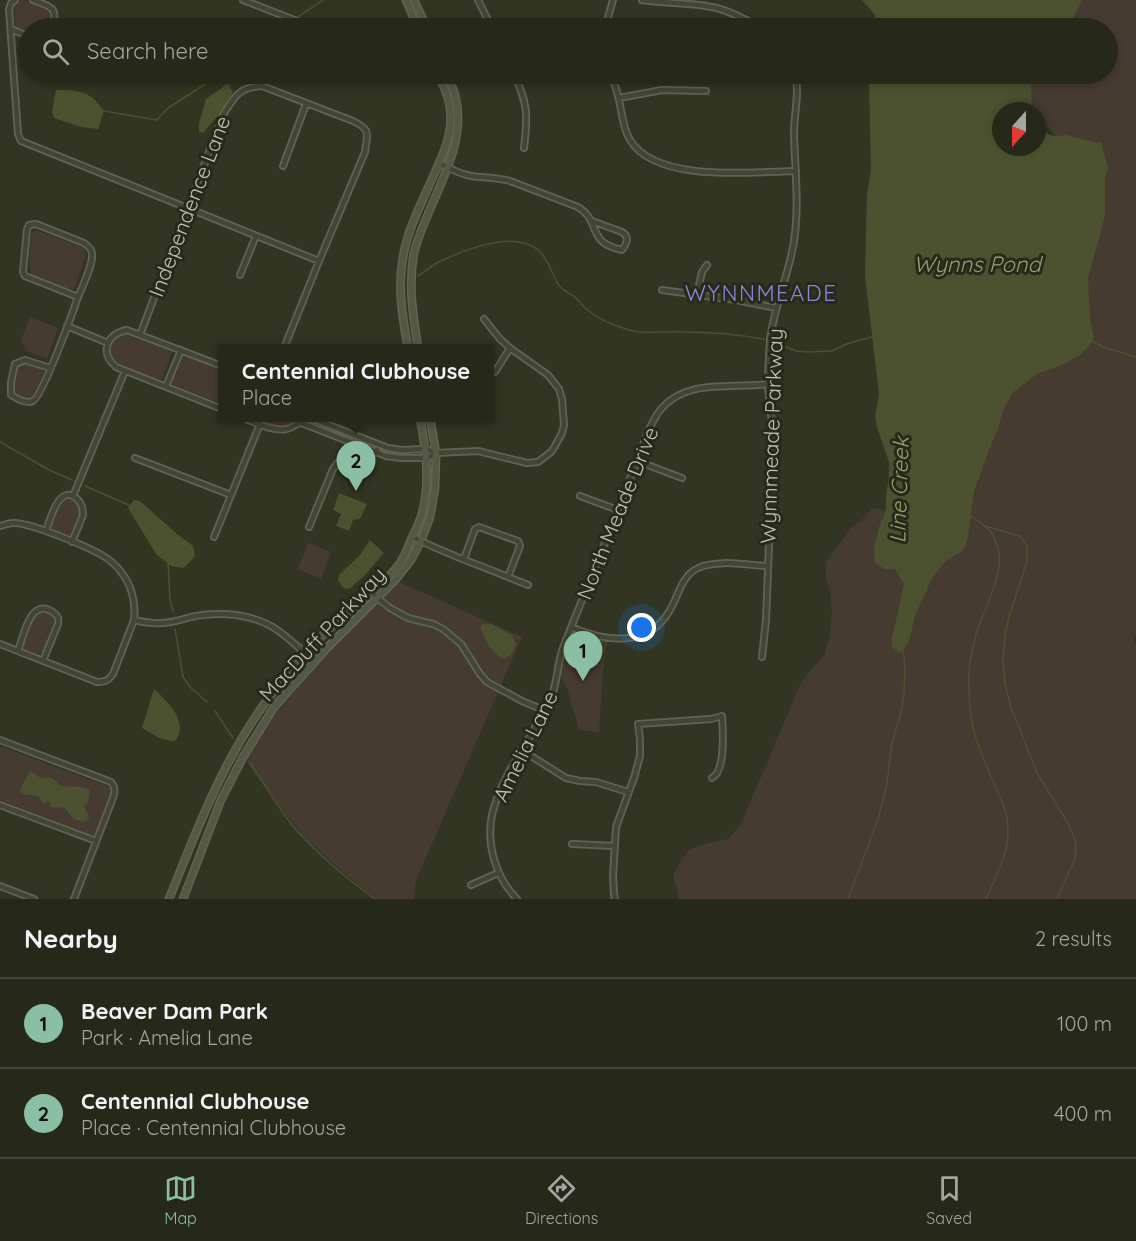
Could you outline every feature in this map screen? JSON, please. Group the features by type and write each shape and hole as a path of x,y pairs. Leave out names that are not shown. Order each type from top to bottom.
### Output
{"street":[{"path":"15,0 9,9 18,134 21,141 319,261"},
{"path":"33,0 54,10 56,18"},
{"path":"243,0 289,18"},
{"path":"406,0 414,18"},
{"path":"414,0 422,18"},
{"path":"478,0 487,18"},
{"path":"608,18 613,0"},
{"path":"642,0 718,9 740,18"},
{"path":"11,29 18,32"},
{"path":"407,344 401,306 402,263 408,238 450,134 451,110 442,84"},
{"path":"417,344 412,314 411,272 418,238 454,149 458,121 455,94 451,84"},
{"path":"518,84 528,122 524,148"},
{"path":"614,84 630,141 652,160 666,166 708,172 796,171"},
{"name":"Wynnmeade Parkway","path":"762,657 766,620 773,446 768,384 770,340 793,246 796,222 794,131 797,84"},
{"name":"Independence Lane","path":"140,335 223,115 238,93 250,87 262,86 361,125 368,135 365,152 286,344"},
{"path":"619,98 662,90 706,92"},
{"path":"283,166 306,104"},
{"path":"439,163 466,174 510,181 578,207 585,211 605,244 622,250 627,242 626,234 592,221"},
{"path":"50,368 25,360 15,364 11,395 27,402 34,401 38,397 50,368 67,326 78,297 92,260 92,253 84,243 36,224 29,225 22,272 26,276 78,297"},
{"path":"240,275 256,236"},
{"path":"697,294 702,272 707,265"},
{"path":"662,290 776,308"},
{"path":"306,422 387,456 427,458 436,453 478,450 527,463 538,462 551,452 562,433 564,410 561,393 548,375 510,348 484,319"},
{"path":"67,326 108,343"},
{"path":"218,364 127,330 112,336 108,343 107,356 116,367 218,407"},
{"path":"495,372 510,348"},
{"path":"166,386 181,350"},
{"path":"73,496 125,371"},
{"name":"North Meade Drive","path":"560,658 656,416 679,394 691,390 768,384"},
{"path":"255,422 283,430 298,422"},
{"path":"323,422 379,445 402,450 426,449 436,453"},
{"name":"MacDuff Parkway","path":"168,899 227,764 265,703 305,654 340,618 370,594 397,567 413,537 422,514 427,458 421,422"},
{"name":"MacDuff Parkway","path":"183,899 221,800 243,757 274,707 314,662 404,570 421,542 430,517 435,488 436,453 431,422"},
{"path":"214,537 260,424"},
{"path":"309,527 333,469 339,461 362,465 379,445"},
{"path":"135,458 231,495"},
{"path":"637,460 682,478"},
{"path":"580,495 618,510"},
{"path":"46,531 58,502 62,497 73,496 78,499 83,515 72,542"},
{"path":"0,526 14,523 31,525 110,560 128,582 135,611 134,620 113,674 105,682 97,682 0,644"},
{"path":"464,559 478,526 518,541 520,546 508,577"},
{"path":"413,537 528,585"},
{"path":"572,627 609,638 634,637 648,633 660,624 670,609 680,585 691,572 700,567 723,563 767,566"},
{"path":"370,594 408,618 443,629 460,644 487,682 544,710"},
{"path":"18,651 32,615 36,610 48,609 59,619 44,661"},
{"path":"134,620 162,623 204,614 224,613 240,616 270,626 314,662"},
{"name":"Amelia Lane","path":"517,899 506,888 498,873 492,853 490,832 492,815 504,780 523,751 551,697 560,658"},
{"path":"615,899 616,827 640,756 638,724 711,719 722,716 720,766 718,773 712,778"},
{"path":"0,740 111,782 114,786 115,791 111,803 74,899"},
{"path":"523,751 566,778 596,782 628,792"},
{"path":"0,805 96,841"},
{"path":"572,844 615,846"},
{"path":"471,885 498,873"},
{"path":"0,886 34,899"}],"shaded area":[{"path":"21,0 28,1 49,10 51,16 50,18 18,18 18,27 15,26 14,5"},
{"path":"1070,0 1136,0 1136,636 1133,638 1136,644 1136,899 679,899 673,876 682,859 690,849 728,839 741,824 800,685 824,656 832,614 830,591 826,578 826,562 852,527 865,517 871,508 886,510 874,547 895,568 904,584 1062,143 1046,124 1046,102 1031,102 1027,84 1118,84 1118,18 1060,18"},
{"path":"36,230 84,248 86,255 75,287 70,290 31,274 29,260 31,234"},
{"path":"30,317 58,328 47,359 27,351 21,341"},
{"path":"130,333 173,350 162,380 126,367 111,355 110,348 115,337"},
{"path":"185,355 218,368 218,402 171,383 182,356"},
{"path":"25,363 41,369 44,374 36,393 27,400 17,396 14,392 17,367"},
{"path":"267,422 295,422 284,426"},
{"path":"64,500 75,502 80,511 71,534 67,536 53,531 51,527 59,505"},
{"path":"309,543 331,552 321,579 298,568"},
{"path":"397,581 522,637 415,883 414,899 376,899 303,836 243,757 274,707 314,661"},
{"path":"43,610 53,616 54,623 43,653 39,654 24,649 24,644 35,615"},
{"path":"574,632 590,638 608,640 603,671 599,732 579,730 567,687 559,675 561,659"},
{"path":"0,746 112,788 94,836 0,800"}],"water":[{"path":"862,0 1082,0 1073,18 876,18"},
{"path":"227,84 233,92 221,112 203,133 199,132 199,123 206,99"},
{"name":"Wynns Pond","path":"869,84 1031,84 1032,102 992,102 992,156 1046,156 1046,133 1101,142 1108,168 1105,177 1105,216 1088,278 1090,319 1094,337 1080,355 1037,374 1012,393 1002,413 974,491 965,546 962,551 946,561 932,578 915,616 910,637 900,653 892,647 892,639 904,584 895,569 884,569 875,563 874,547 886,510 889,462 875,415 879,394 865,276 867,195 871,169"},
{"path":"56,90 78,91 94,99 104,111 98,129 81,127 54,118 52,112"},
{"path":"339,493 367,504 360,519 353,520 349,531 336,526 341,514 333,510"},
{"path":"134,500 140,501 193,546 195,556 184,568 171,566 156,554 128,508"},
{"path":"370,540 384,553 349,589 343,588 338,580 339,575 360,555"},
{"path":"483,624 491,624 512,635 516,644 511,655 504,659 492,650 480,627"},
{"path":"154,689 177,715 180,728 174,742 159,738 142,728"},
{"path":"30,771 41,778 49,777 61,786 83,787 90,791 88,802 84,806 88,820 83,822 74,819 65,808 50,807 49,801 44,804 38,796 22,794 21,788"}],"waterway":[{"path":"298,17 323,0"},
{"path":"104,111 157,120 168,108 205,84"},
{"path":"418,276 437,263 475,247 518,242 530,245 540,252 558,284 589,312 616,325 639,332 714,333 768,340"},
{"path":"775,342 796,351 831,351 872,337"},
{"path":"1092,341 1103,347 1136,357"},
{"path":"0,442 49,470 72,480"},
{"path":"85,486 131,506"},
{"path":"971,516 992,534 999,557 996,581 978,628 969,673 970,707 974,733 1004,806 1008,823 1008,839 1004,857 986,899"},
{"path":"985,526 1020,536 1027,545 1027,561 1005,636 1003,660 1005,684 1011,707 1037,773 1069,825 1076,843 1075,859 1057,899"},
{"path":"168,561 170,600 173,611"},
{"path":"175,629 183,677 190,687 207,702"},
{"name":"Line Creek","path":"848,899 877,822 886,790 892,743 904,693 903,648"},
{"path":"215,711 233,738"},
{"path":"250,763 300,835 331,864 375,899"}],"place":[{"name":"Centennial Clubhouse","path":"356,491"},
{"name":"Beaver Dam Park","path":"583,681"}],"district":[{"name":"WYNNMEADE","path":"761,293"}]}
